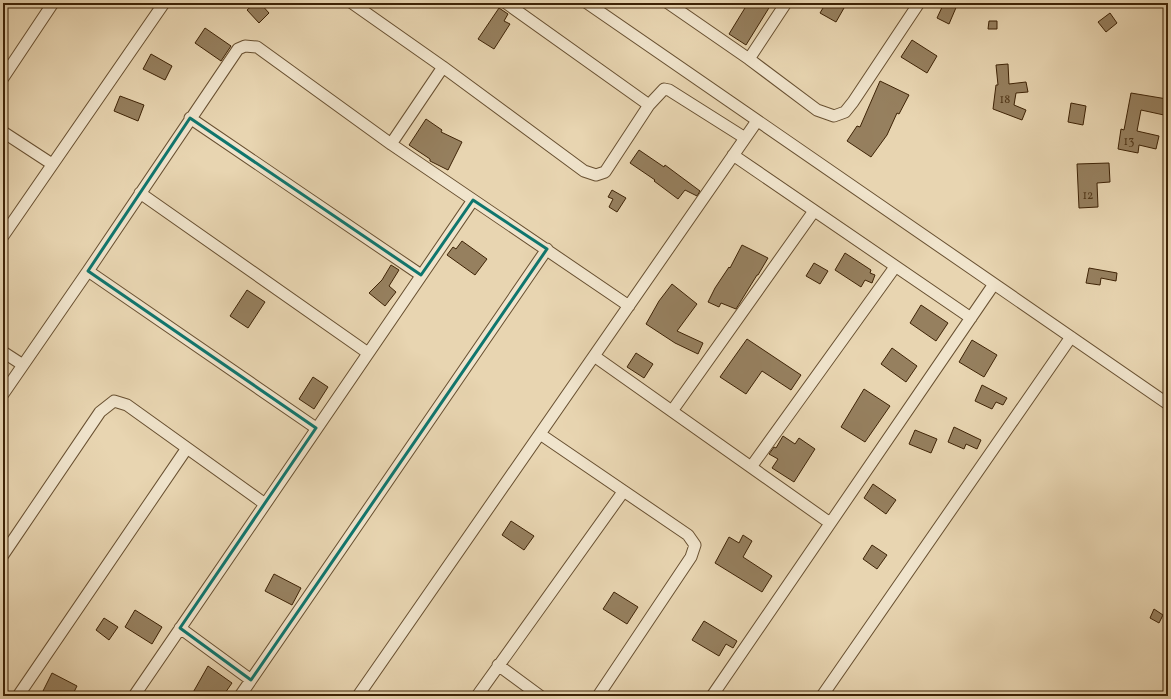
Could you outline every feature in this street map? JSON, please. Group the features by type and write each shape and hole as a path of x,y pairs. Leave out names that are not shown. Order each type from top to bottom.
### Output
{"street":[{"path":"3,78 53,3"},
{"path":"3,236 164,3"},
{"path":"352,3 443,67 584,171 596,175 605,172 649,105 664,89 669,90 745,138"},
{"path":"506,3 649,105"},
{"path":"587,3 757,122 1168,404"},
{"path":"668,3 749,59 817,110 834,116 845,112 853,102 919,3"},
{"path":"749,59 786,3"},
{"path":"3,394 88,271 190,118 238,49 245,46 257,47 391,144 629,306"},
{"path":"391,144 443,67"},
{"path":"190,118 421,275"},
{"path":"358,696 757,122"},
{"path":"3,132 52,164"},
{"path":"733,155 971,318"},
{"path":"140,193 368,353"},
{"path":"134,696 473,200"},
{"path":"672,411 814,211"},
{"path":"240,696 547,249"},
{"path":"751,467 895,267"},
{"path":"88,271 316,428"},
{"path":"712,696 994,284"},
{"path":"822,696 1071,337"},
{"path":"3,352 23,364"},
{"path":"594,356 830,523"},
{"path":"3,555 100,412 114,401 127,405 265,504"},
{"path":"540,434 688,535 695,545 691,557 598,696"},
{"path":"18,696 187,448"},
{"path":"477,696 623,492"},
{"path":"180,628 251,680"},
{"path":"498,665 540,696"}],"highlighted area":[{"path":"190,118 421,275 473,200 547,249 251,680 180,628 316,428 88,271"}],"building":[{"path":"255,3 260,3 269,13 259,23 247,10"},
{"path":"748,3 772,3 746,45 729,34"},
{"path":"826,3 836,3 844,8 836,22 820,13"},
{"path":"944,3 958,3 949,24 937,18"},
{"path":"499,8 508,14 504,21 510,24 494,49 478,39"},
{"path":"1110,13 1117,23 1106,32 1098,22"},
{"path":"989,21 997,21 997,29 988,29"},
{"path":"205,28 231,46 221,61 195,43"},
{"path":"912,40 937,56 927,73 901,57"},
{"path":"151,54 172,66 165,80 143,69"},
{"path":"1008,64 1009,84 1026,82 1028,92 1016,93 1014,105 1026,110 1022,120 993,109 996,85 998,85 996,65"},
{"path":"880,81 909,95 899,114 897,113 887,135 871,157 847,141 857,126 860,127"},
{"path":"1131,93 1167,99 1164,115 1141,110 1137,131 1159,136 1156,149 1139,145 1138,153 1118,149 1121,129 1124,130"},
{"path":"120,96 144,105 138,121 114,111"},
{"path":"1071,103 1086,106 1083,125 1068,122"},
{"path":"426,119 442,130 441,132 462,142 448,170 430,161 430,159 409,145"},
{"path":"639,150 664,167 665,165 700,191 697,196 685,190 678,199 654,181 655,180 630,163"},
{"path":"1109,163 1110,182 1097,183 1098,207 1079,208 1077,164"},
{"path":"612,190 626,198 617,212 609,207 613,199 608,197"},
{"path":"462,241 487,259 475,275 447,255 453,247 456,249"},
{"path":"742,245 768,258 758,275 736,309 721,303 719,307 708,302 715,288 729,267 730,268"},
{"path":"845,253 871,270 870,273 875,275 872,283 865,280 861,287 835,270"},
{"path":"814,263 828,271 820,284 806,276"},
{"path":"391,265 399,270 389,286 396,292 385,306 369,293 382,280"},
{"path":"1089,268 1117,273 1116,281 1101,278 1100,285 1086,283"},
{"path":"672,284 697,304 677,331 703,343 698,354 675,343 646,324 659,301"},
{"path":"247,290 265,302 248,328 230,316"},
{"path":"921,305 948,323 936,341 910,323"},
{"path":"747,339 801,375 791,390 762,371 746,394 720,377"},
{"path":"972,340 997,355 984,377 959,362"},
{"path":"892,348 917,366 906,382 881,364"},
{"path":"636,353 653,364 644,378 627,367"},
{"path":"313,377 328,387 314,409 299,399"},
{"path":"982,385 1007,398 1003,405 996,402 992,409 975,401"},
{"path":"864,389 890,406 865,442 841,427"},
{"path":"954,427 981,440 977,449 966,444 964,449 948,442"},
{"path":"915,430 937,439 931,453 909,444"},
{"path":"783,436 795,444 799,438 815,449 794,482 772,468 778,459 769,454 774,447 776,448"},
{"path":"873,484 896,500 886,514 864,498"},
{"path":"511,521 534,536 524,550 502,535"},
{"path":"743,535 752,541 743,557 772,576 762,592 715,563 729,537 739,543"},
{"path":"872,545 887,555 877,569 863,559"},
{"path":"274,574 301,588 292,605 265,591"},
{"path":"614,592 638,607 627,624 603,609"},
{"path":"1154,609 1163,615 1159,623 1150,618"},
{"path":"135,610 162,627 152,644 125,627"},
{"path":"104,618 118,627 109,640 96,630"},
{"path":"704,621 737,641 733,648 726,644 719,656 692,640"},
{"path":"208,666 232,683 223,696 218,696 212,692 210,696 191,696"},
{"path":"52,673 77,686 72,696 54,696 43,691"}]}
